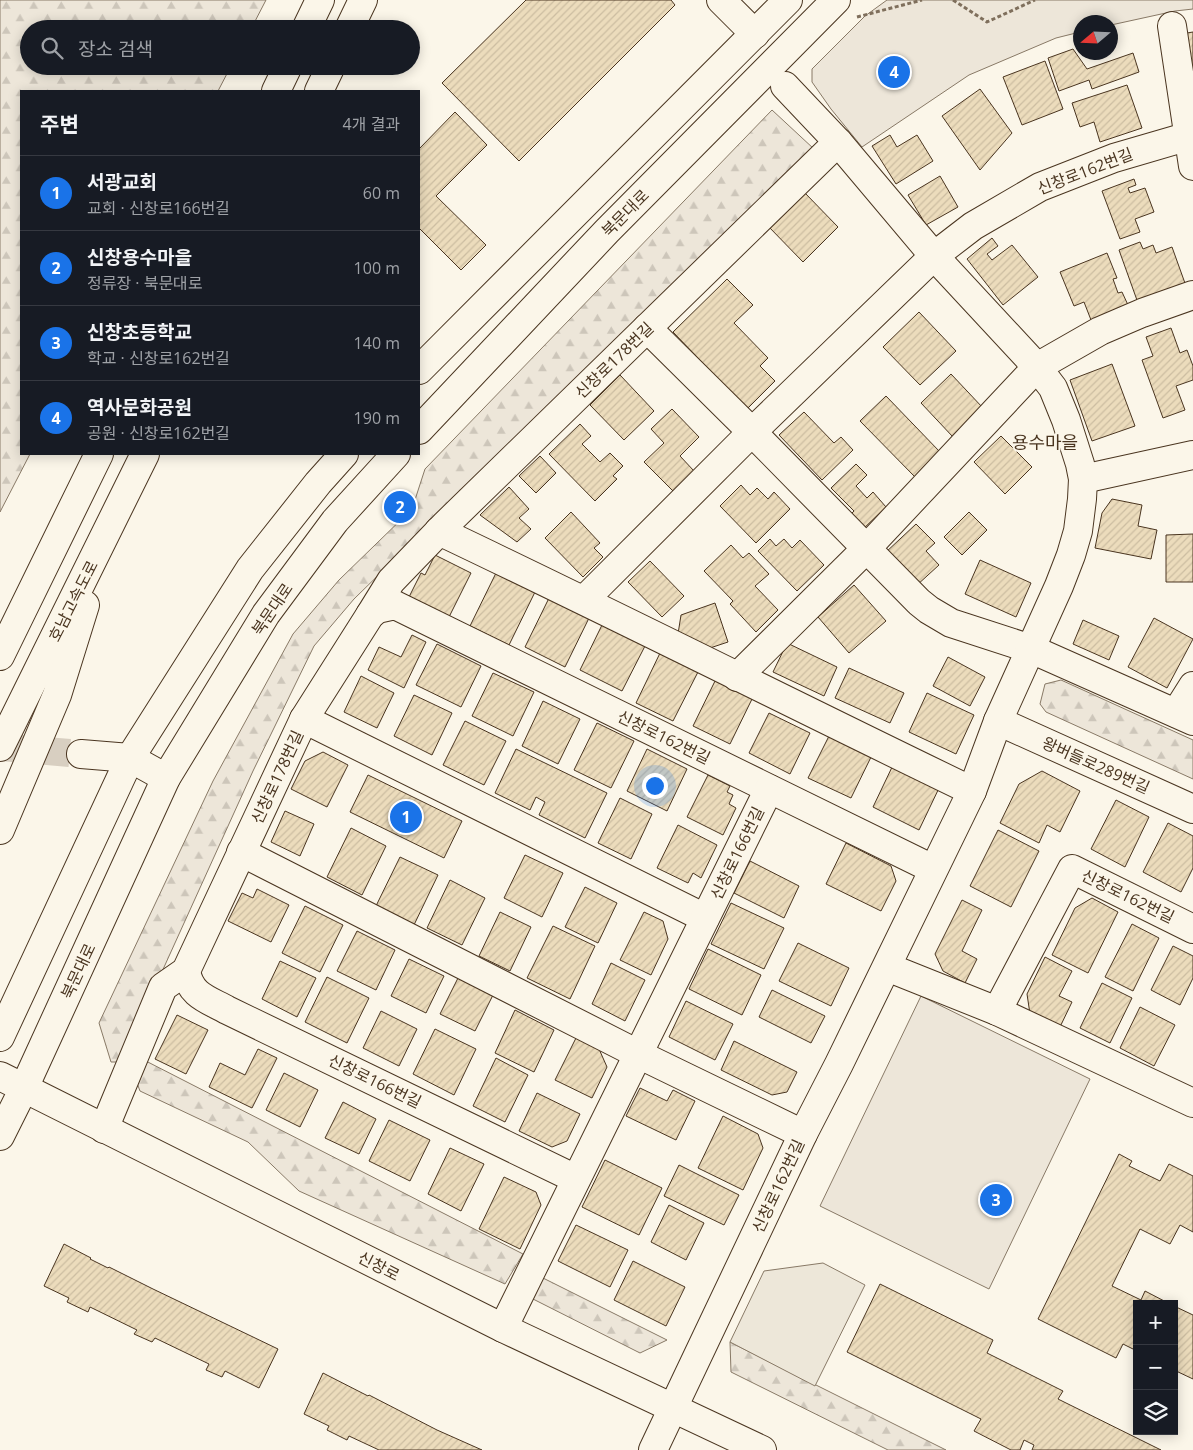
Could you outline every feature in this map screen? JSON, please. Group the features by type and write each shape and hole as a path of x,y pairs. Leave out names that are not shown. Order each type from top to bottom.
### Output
{"main road":[{"path":"310,20 320,0"},
{"path":"353,20 362,0"},
{"path":"721,0 755,34"},
{"path":"420,369 788,0"},
{"name":"북문대로","path":"420,429 607,231 842,9"},
{"path":"1172,26 1191,136 1193,166"},
{"path":"276,90 284,75"},
{"path":"319,90 327,75"},
{"name":"신창로162번길","path":"653,1450 803,1134 840,1064 972,791 998,721 1072,555 1078,531 1083,479 1076,448 1063,412 1053,388 1038,367 934,256 838,142 784,86"},
{"name":"신창로162번길","path":"584,600 752,432 934,256 974,226 1040,187 1114,158 1191,136"},
{"name":"신창로178번길","path":"186,971 304,719 370,615 393,593 439,532 838,142"},
{"path":"736,677 866,549 1038,367 1100,331 1142,313 1193,295"},
{"path":"647,328 752,432 918,602 929,610 951,623 1031,649 1184,717 1193,686"},
{"path":"1083,479 1193,454"},
{"path":"0,656 99,455"},
{"name":"호남고속도로","path":"0,747 145,455"},
{"path":"0,1037 130,758 250,569 343,455"},
{"name":"북문대로","path":"0,1136 24,1088 166,778 266,614 335,521 395,455"},
{"path":"0,830 57,695 108,530"},
{"path":"439,532 584,600 736,677 972,791"},
{"name":"신창로162번길","path":"393,593 769,789 933,869"},
{"name":"신창로166번길","path":"304,719 705,918"},
{"name":"왕버들로289번길","path":"998,721 1193,809"},
{"path":"81,754 130,758 166,778"},
{"name":"신창로166번길","path":"503,1328 769,789"},
{"path":"242,852 638,1054 803,1134"},
{"name":"신창로162번길","path":"997,1011 1072,869 1193,928"},
{"path":"886,967 997,1011 1193,1103"},
{"path":"104,1128 163,987 186,971"},
{"name":"신창로166번길","path":"186,971 189,984 194,991 227,1010 576,1179"},
{"name":"신창로","path":"0,1076 503,1328 762,1450"}],"path":[{"path":"842,9 865,16 922,0"},
{"path":"953,0 986,22 1035,0"}],"green space":[{"path":"0,0 266,0 256,20 20,20 20,75 226,75 219,90 20,90 20,455 29,455 0,512"},
{"path":"887,0 1193,0 1193,9 1118,23 1118,15 1073,15 1073,34 1056,38 969,75 862,147 812,82 812,69 865,16"},
{"path":"772,110 814,149 354,599 314,646 253,771 121,1062 111,1062 99,1023 213,781 293,634 339,580 412,509 425,469"},
{"path":"1061,680 1193,740 1193,779 1046,712 1040,704 1045,684"},
{"path":"921,996 1090,1079 989,1289 820,1206"},
{"path":"140,1058 523,1254 505,1284 299,1191 248,1142 140,1091 134,1075"},
{"path":"543,1278 667,1340 640,1353 533,1299"},
{"path":"730,1342 946,1450 888,1450 731,1372"}],"shaded area":[{"path":"823,1263 865,1285 815,1386 730,1342 764,1271"}],"building":[{"path":"526,0 671,0 675,5 519,161 442,83"},
{"path":"1193,32 1193,104 1181,34"},
{"path":"1073,49 1073,60 1081,60 1087,69 1118,60 1118,58 1133,53 1139,72 1092,89 1089,80 1059,91 1048,58"},
{"path":"1045,61 1063,109 1022,125 1003,77"},
{"path":"1127,85 1142,128 1100,142 1094,122 1080,127 1072,103"},
{"path":"980,89 1012,133 980,170 942,116"},
{"path":"455,112 487,145 436,196 486,245 461,270 420,229 420,148"},
{"path":"890,135 897,147 917,135 933,161 896,184 872,146"},
{"path":"940,176 958,207 926,225 908,195"},
{"path":"1134,179 1136,185 1128,188 1130,193 1145,188 1154,212 1135,219 1140,232 1120,239 1102,191"},
{"path":"804,192 838,227 803,262 768,226"},
{"path":"992,238 998,246 987,254 992,260 1012,245 1038,277 1003,305 967,259"},
{"path":"1140,242 1143,249 1153,245 1156,253 1172,247 1186,286 1138,303 1119,250"},
{"path":"1107,253 1117,278 1113,279 1118,293 1122,292 1128,305 1091,320 1084,302 1074,306 1060,272"},
{"path":"727,279 753,305 734,323 768,358 760,366 775,381 747,409 673,332"},
{"path":"919,312 956,351 920,385 883,347"},
{"path":"1171,328 1180,353 1187,350 1193,366 1193,380 1176,386 1185,410 1163,418 1142,360 1153,356 1146,337"},
{"path":"1112,364 1135,426 1092,441 1070,380"},
{"path":"951,374 983,408 953,437 921,403"},
{"path":"620,375 654,411 624,440 590,405"},
{"path":"886,396 940,452 915,477 860,421"},
{"path":"672,409 699,437 680,456 694,471 673,491 644,462 664,443 651,429"},
{"path":"804,412 834,443 841,437 853,450 822,480 779,435"},
{"path":"580,424 591,436 582,444 600,462 610,453 623,466 613,476 617,479 595,501 549,454"},
{"path":"1001,436 1032,467 1005,494 974,462"},
{"path":"540,456 556,473 536,493 519,476"},
{"path":"856,464 867,475 856,486 867,498 873,492 886,507 861,531 847,518 854,511 831,488"},
{"path":"741,485 750,495 757,488 768,499 774,492 790,509 756,543 720,506"},
{"path":"509,487 529,509 519,518 531,529 517,542 480,515"},
{"path":"1112,499 1142,505 1138,526 1157,530 1151,559 1095,548 1102,513"},
{"path":"571,512 600,543 594,548 603,557 583,577 545,538"},
{"path":"969,512 987,530 962,555 944,537"},
{"path":"916,524 935,543 926,551 939,565 916,586 885,553"},
{"path":"1193,534 1193,582 1166,582 1166,535"},
{"path":"770,539 776,546 784,539 792,548 800,540 824,565 797,591 758,551"},
{"path":"731,545 743,558 749,553 769,574 755,586 778,610 756,632 730,604 733,601 704,571"},
{"path":"435,555 471,573 448,619 408,599 421,573 425,575"},
{"path":"980,560 1031,583 1016,617 965,594"},
{"path":"650,561 684,596 662,617 628,582"},
{"path":"496,573 535,592 509,645 470,626"},
{"path":"854,585 886,621 849,653 818,617"},
{"path":"550,596 590,616 565,667 525,647"},
{"path":"715,603 728,642 710,648 678,634 681,615"},
{"path":"1154,618 1193,639 1167,688 1128,667"},
{"path":"1083,620 1119,636 1109,660 1073,644"},
{"path":"602,625 645,646 622,691 580,670"},
{"path":"412,635 426,642 404,688 368,670 379,647 401,657"},
{"path":"787,643 837,667 824,696 773,672"},
{"path":"437,644 481,666 461,707 416,685"},
{"path":"661,651 699,670 673,721 636,703"},
{"path":"948,657 985,677 970,706 933,686"},
{"path":"849,668 904,693 890,723 835,698"},
{"path":"493,673 534,692 513,736 472,716"},
{"path":"361,676 394,693 377,728 344,712"},
{"path":"716,679 753,697 730,744 693,726"},
{"path":"927,693 974,715 956,754 909,732"},
{"path":"414,695 452,713 432,755 394,736"},
{"path":"543,701 580,719 558,764 522,746"},
{"path":"769,713 810,733 790,774 749,753"},
{"path":"465,721 506,741 484,785 443,765"},
{"path":"597,723 634,741 611,788 574,770"},
{"path":"831,732 873,753 851,798 808,778"},
{"path":"516,749 607,793 585,838 539,815 545,802 536,797 530,810 495,793"},
{"path":"647,749 687,769 667,811 627,791"},
{"path":"323,752 348,765 327,807 291,789 305,761"},
{"path":"894,763 940,786 919,830 873,807"},
{"path":"1042,771 1080,791 1060,832 1047,825 1039,843 1000,823 1019,784"},
{"path":"368,775 462,821 444,858 350,812"},
{"path":"708,775 730,786 727,792 733,795 729,804 736,808 723,835 687,817"},
{"path":"620,798 652,814 631,859 598,843"},
{"path":"1116,800 1149,817 1125,867 1091,849"},
{"path":"285,811 314,824 300,856 271,842"},
{"path":"1168,823 1193,836 1193,868 1181,892 1143,872"},
{"path":"678,825 717,845 701,878 693,873 688,883 657,868"},
{"path":"351,828 386,846 362,895 327,877"},
{"path":"998,830 1039,851 1011,907 970,886"},
{"path":"846,843 891,866 896,881 881,911 826,884"},
{"path":"525,855 563,873 542,917 504,898"},
{"path":"400,857 438,875 413,927 375,908"},
{"path":"750,861 799,886 784,918 734,893"},
{"path":"450,880 485,898 462,945 427,928"},
{"path":"585,887 617,903 598,943 565,927"},
{"path":"257,889 289,905 271,942 228,921 242,893 253,898"},
{"path":"1092,898 1118,912 1088,973 1052,955 1075,908"},
{"path":"962,900 982,910 962,951 977,959 965,983 943,971 935,954"},
{"path":"731,903 784,928 764,969 711,944"},
{"path":"305,906 343,925 320,972 282,953"},
{"path":"500,912 531,927 510,971 479,956"},
{"path":"644,912 663,921 668,939 651,975 620,960"},
{"path":"1132,924 1159,938 1133,991 1105,977"},
{"path":"553,926 595,946 570,999 527,978"},
{"path":"357,931 395,950 376,990 337,971"},
{"path":"798,943 849,968 831,1006 779,981"},
{"path":"1173,946 1193,956 1193,978 1180,1005 1151,990"},
{"path":"708,949 761,975 742,1015 689,989"},
{"path":"1045,957 1072,971 1059,996 1072,1002 1059,1029 1030,1014 1027,994"},
{"path":"409,959 444,976 426,1013 391,996"},
{"path":"280,961 316,978 297,1017 262,999"},
{"path":"611,963 645,980 625,1021 592,1004"},
{"path":"459,976 494,993 475,1031 440,1014"},
{"path":"327,977 369,998 347,1043 305,1022"},
{"path":"1102,983 1132,998 1110,1043 1080,1028"},
{"path":"772,990 825,1016 811,1043 759,1017"},
{"path":"686,1001 733,1024 715,1060 669,1037"},
{"path":"1140,1007 1175,1025 1154,1066 1120,1048"},
{"path":"515,1010 554,1030 534,1072 495,1053"},
{"path":"381,1011 417,1029 399,1066 363,1048"},
{"path":"177,1015 208,1030 186,1074 155,1059"},
{"path":"435,1029 476,1049 454,1095 413,1074"},
{"path":"576,1038 599,1049 607,1067 592,1098 555,1080"},
{"path":"734,1041 797,1072 787,1092 772,1095 721,1070"},
{"path":"258,1049 277,1058 252,1108 209,1087 220,1063 245,1075"},
{"path":"496,1058 528,1075 505,1122 473,1106"},
{"path":"284,1073 318,1090 300,1127 266,1110"},
{"path":"640,1088 667,1101 673,1090 695,1101 676,1140 626,1116"},
{"path":"537,1093 580,1114 567,1141 552,1147 519,1131"},
{"path":"343,1102 376,1119 359,1154 325,1138"},
{"path":"723,1116 758,1134 763,1148 743,1190 698,1168"},
{"path":"389,1120 430,1140 410,1181 369,1161"},
{"path":"450,1148 484,1164 461,1211 428,1194"},
{"path":"1119,1154 1132,1161 1129,1166 1160,1181 1169,1164 1193,1176 1193,1232 1180,1225 1170,1244 1140,1229 1112,1286 1141,1300 1133,1300 1133,1349 1123,1344 1116,1358 1038,1319"},
{"path":"605,1160 662,1188 639,1235 582,1207"},
{"path":"679,1165 739,1195 724,1225 664,1196"},
{"path":"504,1177 536,1192 541,1205 520,1249 479,1229"},
{"path":"669,1205 704,1223 686,1260 651,1242"},
{"path":"576,1225 628,1250 610,1287 558,1261"},
{"path":"64,1244 108,1268 278,1349 259,1388 225,1371 222,1377 206,1370 209,1364 155,1338 152,1342 134,1334 137,1330 90,1307 88,1312 67,1302 69,1298 44,1286"},
{"path":"633,1261 685,1287 666,1326 614,1300"},
{"path":"880,1284 993,1340 987,1353 1063,1391 1058,1399 1161,1450 1032,1450 1034,1445 1024,1440 1020,1450 1011,1450 974,1431 981,1419 847,1352"},
{"path":"1145,1291 1162,1300 1141,1300"},
{"path":"1178,1308 1193,1315 1193,1379 1178,1372"},
{"path":"323,1373 437,1430 482,1450 379,1450 349,1436 347,1440 327,1430 329,1426 304,1414"}],"tunnel":[{"path":"0,747 81,754"}],"place":[{"name":"역사문화공원","path":"894,72"},
{"name":"신창용수마을","path":"400,507"},
{"name":"서광교회","path":"406,817"},
{"name":"신창초등학교","path":"996,1200"}],"district":[{"name":"용수마을","path":"1045,443"}]}
